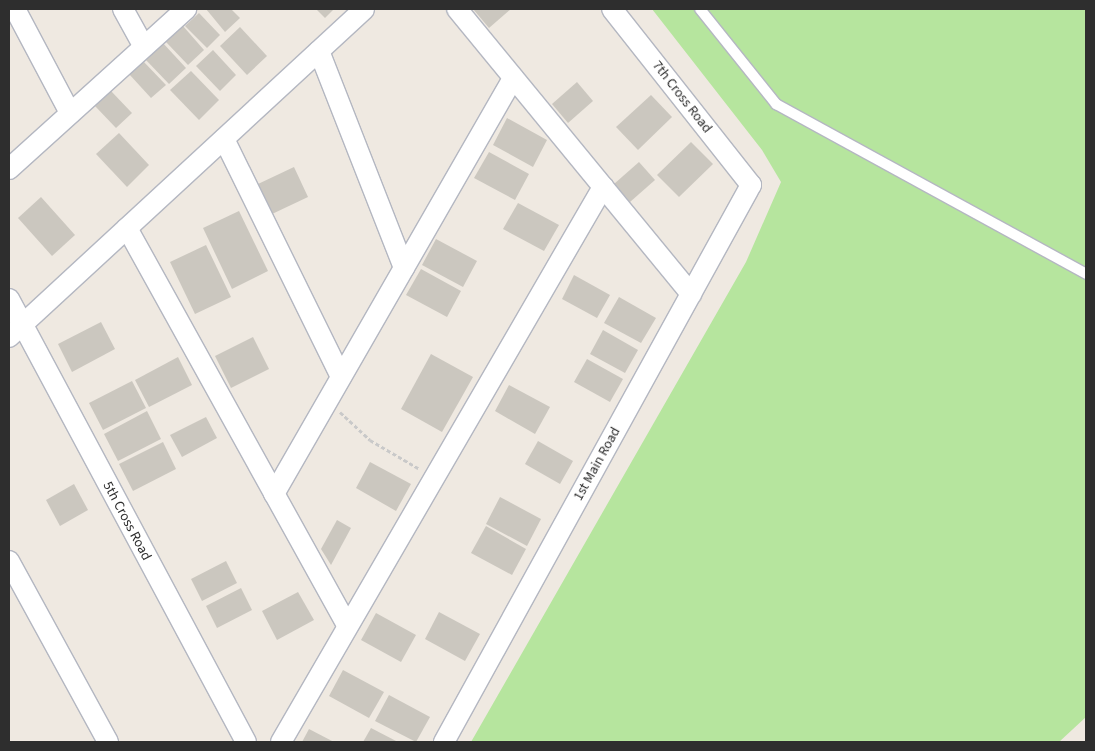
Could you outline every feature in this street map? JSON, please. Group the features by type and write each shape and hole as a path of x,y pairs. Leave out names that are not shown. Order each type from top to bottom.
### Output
{"street":[{"path":"15,9 70,114"},
{"path":"123,9 144,47"},
{"path":"9,169 186,9"},
{"path":"16,331 364,9"},
{"path":"457,9 691,294"},
{"name":"7th Cross Road","path":"612,9 751,185"},
{"path":"319,51 404,268"},
{"path":"274,494 513,78"},
{"path":"224,139 341,377"},
{"name":"1st Main Road","path":"444,742 751,185"},
{"path":"281,742 347,625 603,187"},
{"path":"127,228 347,625"},
{"name":"5th Cross Road","path":"9,299 16,331 246,742"},
{"path":"9,561 108,742"}],"lane":[{"path":"700,9 776,104 1086,274"}],"path":[{"path":"328,400 370,440 434,477"}],"green space":[{"path":"652,9 1086,9 1086,717 1059,742 471,742 746,262 781,182 762,150"}],"building":[{"path":"206,9 231,9 240,18 225,32"},
{"path":"316,9 334,9 325,18"},
{"path":"473,9 511,9 489,28"},
{"path":"199,13 220,35 207,48 185,26"},
{"path":"183,26 204,50 188,65 166,42"},
{"path":"240,27 267,56 247,75 220,46"},
{"path":"162,42 186,68 169,84 145,59"},
{"path":"213,50 236,75 220,91 196,66"},
{"path":"143,61 166,85 151,98 129,74"},
{"path":"191,71 219,100 199,120 170,90"},
{"path":"577,82 593,101 568,123 552,104"},
{"path":"111,91 132,113 116,128 95,106"},
{"path":"651,95 672,117 638,150 616,127"},
{"path":"507,118 547,140 533,167 493,145"},
{"path":"119,133 149,165 127,187 96,154"},
{"path":"691,142 713,164 679,197 657,175"},
{"path":"489,152 529,174 515,200 474,178"},
{"path":"639,162 655,180 630,202 614,184"},
{"path":"294,167 308,197 272,214 258,184"},
{"path":"41,197 75,235 52,256 18,218"},
{"path":"518,203 559,225 544,251 503,229"},
{"path":"239,211 268,271 232,289 203,228"},
{"path":"436,239 477,261 463,287 422,265"},
{"path":"206,245 231,297 195,314 170,262"},
{"path":"421,269 461,291 447,317 406,295"},
{"path":"574,275 610,295 597,318 562,299"},
{"path":"619,297 656,318 641,343 604,323"},
{"path":"101,322 115,349 72,372 58,344"},
{"path":"603,330 638,350 625,373 590,354"},
{"path":"253,337 269,369 231,388 215,356"},
{"path":"431,354 473,377 442,432 401,409"},
{"path":"178,357 192,385 149,407 135,380"},
{"path":"587,359 623,379 610,402 574,382"},
{"path":"132,381 146,408 103,430 89,403"},
{"path":"509,385 550,407 535,434 495,411"},
{"path":"147,411 161,439 118,461 104,434"},
{"path":"206,417 217,438 182,457 170,435"},
{"path":"538,441 573,461 560,484 525,464"},
{"path":"163,442 176,469 133,491 119,464"},
{"path":"370,462 411,484 396,511 356,488"},
{"path":"74,484 88,510 60,526 46,500"},
{"path":"500,497 541,519 527,546 486,524"},
{"path":"337,520 351,528 331,565 321,549"},
{"path":"486,526 526,549 512,575 471,553"},
{"path":"226,561 237,583 202,601 191,579"},
{"path":"241,588 252,610 217,628 206,606"},
{"path":"298,592 314,620 277,640 262,611"},
{"path":"439,612 480,634 465,661 425,639"},
{"path":"376,613 416,635 401,662 361,640"},
{"path":"343,670 384,692 369,718 329,696"},
{"path":"389,695 430,717 416,742 375,721"},
{"path":"371,728 398,742 363,742"},
{"path":"309,729 334,742 302,742"}]}
